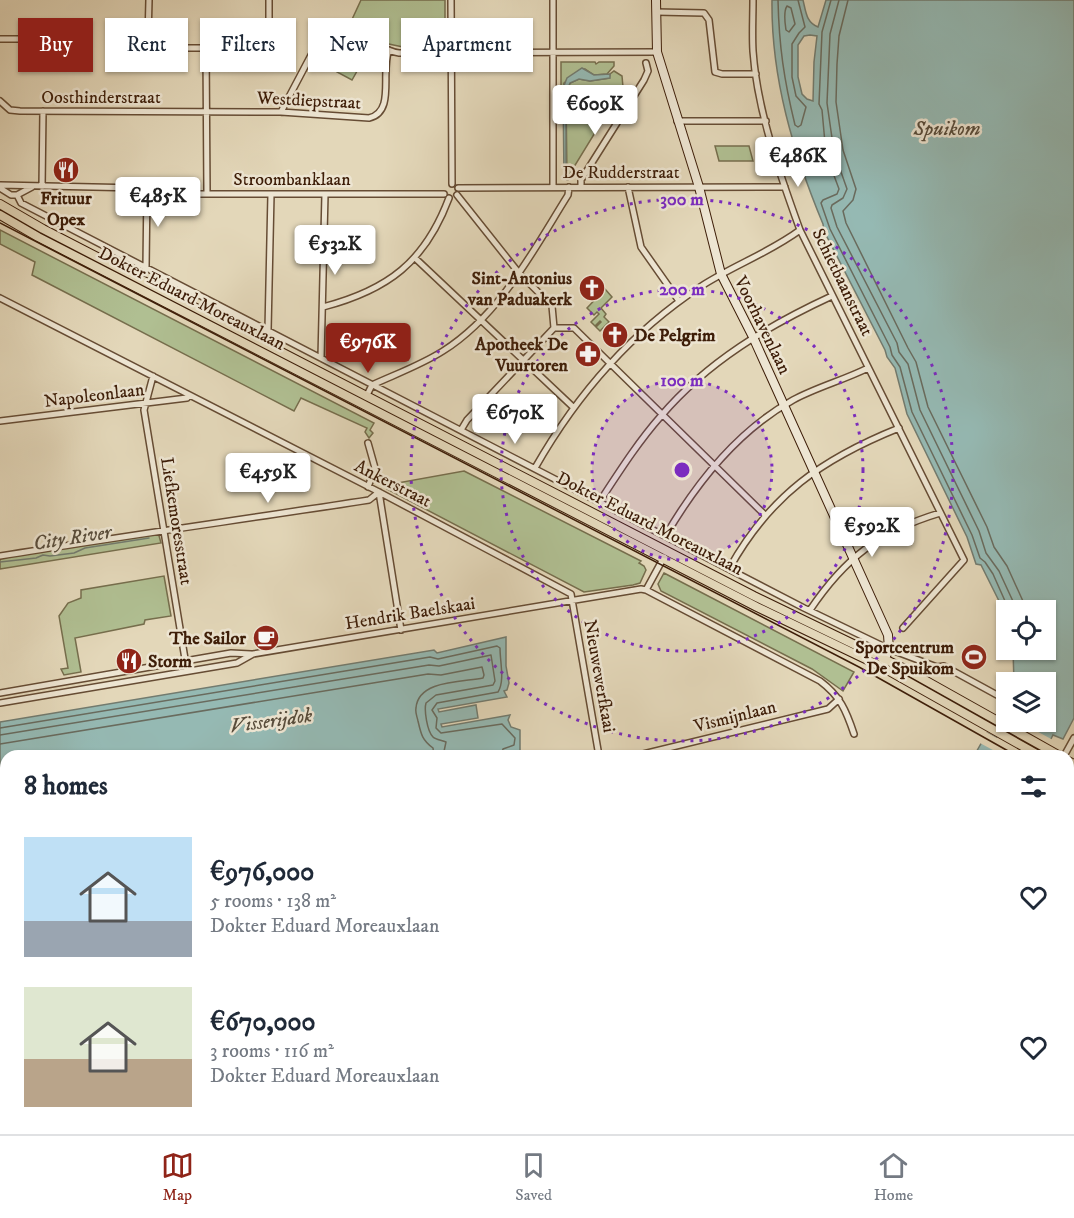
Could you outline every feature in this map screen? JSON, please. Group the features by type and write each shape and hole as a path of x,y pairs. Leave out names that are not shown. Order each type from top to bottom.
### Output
{"main road":[{"name":"Dokter Eduard Moreauxlaan","path":"0,204 373,405 665,555 761,600 996,725"},
{"name":"Dokter Eduard Moreauxlaan","path":"0,215 38,237 364,400"},
{"name":"Dokter Eduard Moreauxlaan","path":"1007,732 1032,750"},
{"name":"Dokter Eduard Moreauxlaan","path":"1010,732 1050,750"}],"street":[{"path":"148,0 148,38 152,46 200,48"},
{"path":"269,0 269,18"},
{"path":"451,0 451,18"},
{"path":"553,0 553,187"},
{"name":"Voorhavenlaan","path":"656,0 657,52 699,187 722,274 815,471 888,635 889,649"},
{"name":"Schietbaanstraat","path":"753,0 753,51 756,74 766,121 800,230 964,560 903,628"},
{"path":"656,12 704,13 709,20 715,72 756,74"},
{"path":"0,39 18,39"},
{"path":"389,50 401,52"},
{"path":"533,53 657,52"},
{"path":"281,111 308,61"},
{"path":"581,187 581,180 644,80 648,71 646,63"},
{"path":"206,72 207,194"},
{"name":"Westdiepstraat","path":"207,112 281,111 369,118 378,114 385,102 385,72"},
{"path":"449,198 446,188 450,72"},
{"name":"Oosthinderstraat","path":"0,101 10,110 207,112"},
{"path":"42,187 43,111"},
{"path":"677,121 766,121"},
{"name":"Stroombanklaan","path":"0,187 147,188 186,194 325,194 446,188"},
{"name":"Dokter Eduard Moreauxlaan","path":"0,187 10,195 16,195 21,203 146,268 729,569 889,649"},
{"name":"Stroombanklaan","path":"16,195 32,187"},
{"name":"De Rudderstraat","path":"457,192 553,187 785,187"},
{"path":"364,400 372,385 444,351 481,320 519,273 568,195 569,187"},
{"path":"628,187 640,247 679,302"},
{"path":"146,268 147,188"},
{"path":"446,188 457,192 519,273 552,306 554,327 467,420 461,430"},
{"path":"323,307 351,300 374,290 399,273 415,258 437,226 449,198 457,192"},
{"path":"268,330 271,194"},
{"path":"321,358 325,194"},
{"path":"535,468 573,407 610,363 652,323 722,274 800,230"},
{"path":"415,258 573,407"},
{"path":"600,501 662,414 700,377 753,338 794,314 832,296"},
{"name":"Ankerstraat","path":"0,298 556,585 571,594 573,601"},
{"path":"554,327 574,328 765,514"},
{"path":"666,536 691,495 714,464 763,421 784,405 820,387 868,368"},
{"name":"Liefkemoresstraat","path":"153,376 144,411 188,671"},
{"path":"373,405 392,376"},
{"name":"Napoleonlaan","path":"0,421 146,404 187,398 189,395"},
{"path":"729,569 765,514 815,471 849,450 899,428"},
{"path":"368,443 375,468 368,487"},
{"path":"0,556 164,529 230,522 369,500 379,492 401,630"},
{"path":"810,610 837,573 853,557 884,536 940,513"},
{"path":"646,590 665,555"},
{"path":"573,601 646,590 811,675 827,686 846,709 854,734"},
{"name":"Hendrik Baelskaai","path":"0,693 231,653 253,654 573,601"},
{"name":"Nieuwewerfkaai","path":"573,601 597,750"},
{"path":"883,663 889,649 937,667 944,666 996,694"},
{"name":"Hendrik Baelskaai","path":"0,703 237,663 253,654"},
{"name":"Vismijnlaan","path":"660,750 828,710 839,699"}],"green space":[{"path":"361,0 445,0 445,18 401,18 401,47 389,44 389,18 353,18"},
{"path":"561,62 595,62 596,64 614,62 614,66 607,74 594,75 581,69 564,83 563,103 561,103"},
{"path":"614,71 622,76 623,87 567,180 566,94 570,83 579,79 590,81 609,78"},
{"path":"337,72 356,72 352,80"},
{"path":"715,146 749,146 753,161 719,161"},
{"path":"0,230 374,423 370,430 373,433 369,438 365,432 367,428 301,398 294,411 32,275 35,262 0,244"},
{"path":"605,289 612,297 601,308 606,314 604,317 609,322 600,331 596,327 600,321 595,326 591,322 599,314 597,312 594,315 587,308"},
{"path":"464,471 641,561 639,563 646,570 640,583 584,592 387,489 386,485"},
{"path":"158,532 161,543 0,569 0,558"},
{"path":"664,573 854,672 843,691 812,669 661,591 658,584"},
{"path":"164,576 171,616 145,620 144,624 75,638 81,672 64,675 61,669 68,668 59,616 68,603 81,598 81,590"}],"water":[{"name":"Spuikom","path":"772,0 803,0 809,19 818,27 826,0 1074,0 1074,718 1063,739 1053,735 1045,750 977,750 987,733 997,738 1001,732 1056,732 1056,672 1014,672 1013,660 1056,660 1056,600 998,600 981,565 976,564 967,537 907,414 895,368 887,357 824,231 793,142 775,58","holes":["810,35 817,36 813,101 802,94 798,77 798,45 804,36"]},
{"path":"582,68 594,75 610,74 610,78 590,81 579,79 570,83 566,94 566,178 564,178 563,88 567,78"},
{"name":"Visserijdok","path":"506,637 506,666 509,683 507,690 504,691 507,697 438,709 439,712 476,705 478,718 441,724 442,727 510,715 508,720 511,727 520,730 520,750 0,750 0,722 434,650 437,653"}],"pier":[{"path":"984,731 997,738 1001,732 1038,732 1053,740 1047,750 993,750 978,742"}],"waterway":[{"name":"City River","path":"0,562 74,553 85,548 149,538"}],"tram line":[{"path":"0,223 859,667 1006,750"}],"place":[{"name":"Frituur Opex","path":"66,170"},
{"name":"Sint-Antonius van Paduakerk","path":"592,288"},
{"name":"De Pelgrim","path":"615,335"},
{"name":"Apotheek De Vuurtoren","path":"588,354"},
{"name":"The Sailor","path":"266,638"},
{"name":"Sportcentrum De Spuikom","path":"974,657"},
{"name":"Storm","path":"129,661"}]}
